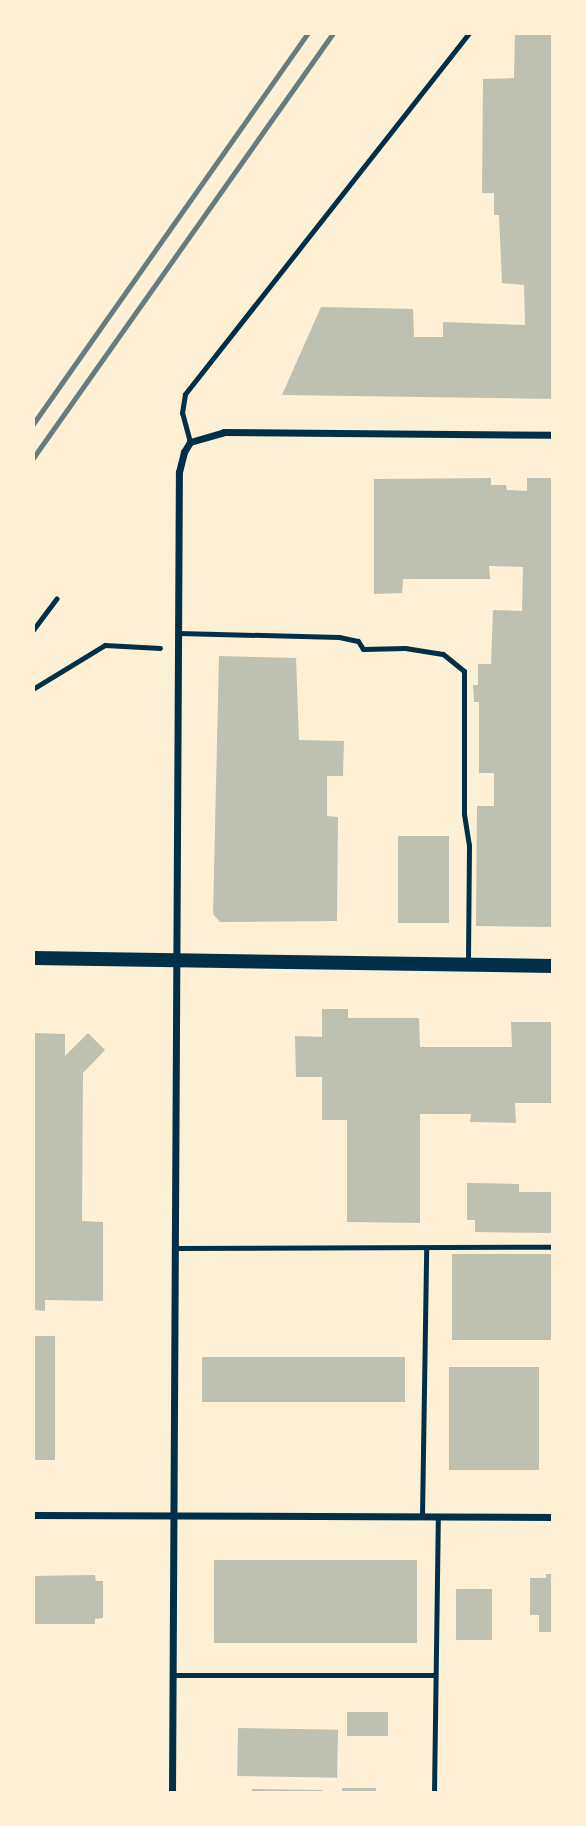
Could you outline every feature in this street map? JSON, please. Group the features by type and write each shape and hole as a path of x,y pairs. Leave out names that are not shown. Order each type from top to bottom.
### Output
{"main road":[{"path":"33,958 553,966"}],"street":[{"path":"173,1793 179,472 190,442 224,432 553,435"},
{"path":"33,1515 553,1517"}],"lane":[{"path":"190,442 182,413 185,394 469,33"},
{"path":"178,633 339,637 358,641 363,649 405,648 443,654 464,671 464,814 469,845 467,965"},
{"path":"175,1248 426,1250 553,1247"},
{"path":"422,1516 426,1250"},
{"path":"433,1793 438,1516"},
{"path":"173,1675 435,1675"}],"path":[{"path":"33,630 56,599"},
{"path":"33,689 105,645 178,649"}],"building":[{"path":"515,33 553,33 553,399 282,395 321,307 413,309 414,337 443,337 443,322 525,325 524,285 502,283 499,215 494,215 494,193 482,193 483,79 514,78"},
{"path":"491,478 491,485 506,485 507,490 527,491 527,478 553,478 553,927 476,926 477,806 494,806 494,773 479,773 479,702 474,702 473,685 478,685 478,664 491,664 493,610 522,611 523,567 489,566 490,579 403,579 402,593 374,594 374,479"},
{"path":"219,656 296,658 299,740 344,741 343,776 327,776 327,816 338,817 337,921 220,922 213,914"},
{"path":"398,836 449,836 449,923 398,923"},
{"path":"322,1009 348,1009 348,1018 419,1018 420,1047 512,1047 511,1022 553,1022 553,1103 515,1103 516,1123 470,1122 471,1114 420,1114 420,1223 347,1222 347,1120 322,1120 322,1077 296,1077 295,1036 322,1037"},
{"path":"33,1033 65,1034 65,1056 88,1033 105,1050 83,1073 82,1221 103,1222 103,1301 45,1300 45,1311 33,1310"},
{"path":"467,1183 519,1184 519,1192 553,1192 553,1233 475,1232 475,1220 467,1220"},
{"path":"452,1254 553,1254 553,1340 452,1340"},
{"path":"33,1336 55,1336 55,1460 33,1460"},
{"path":"202,1357 405,1357 405,1402 202,1402"},
{"path":"449,1367 539,1367 539,1470 449,1470"},
{"path":"214,1560 417,1560 417,1643 214,1643"},
{"path":"546,1574 553,1574 553,1632 539,1632 539,1615 530,1615 530,1578 546,1578"},
{"path":"95,1575 96,1581 103,1581 103,1618 95,1619 95,1624 33,1624 33,1576"},
{"path":"456,1589 492,1589 492,1640 456,1640"},
{"path":"347,1712 388,1712 388,1736 347,1736"},
{"path":"238,1728 338,1730 337,1778 237,1776"},
{"path":"342,1788 376,1788 376,1793 342,1793"},
{"path":"252,1789 322,1790 321,1793 252,1793"}],"railway":[{"path":"33,424 308,33"},
{"path":"33,458 333,33"}]}
